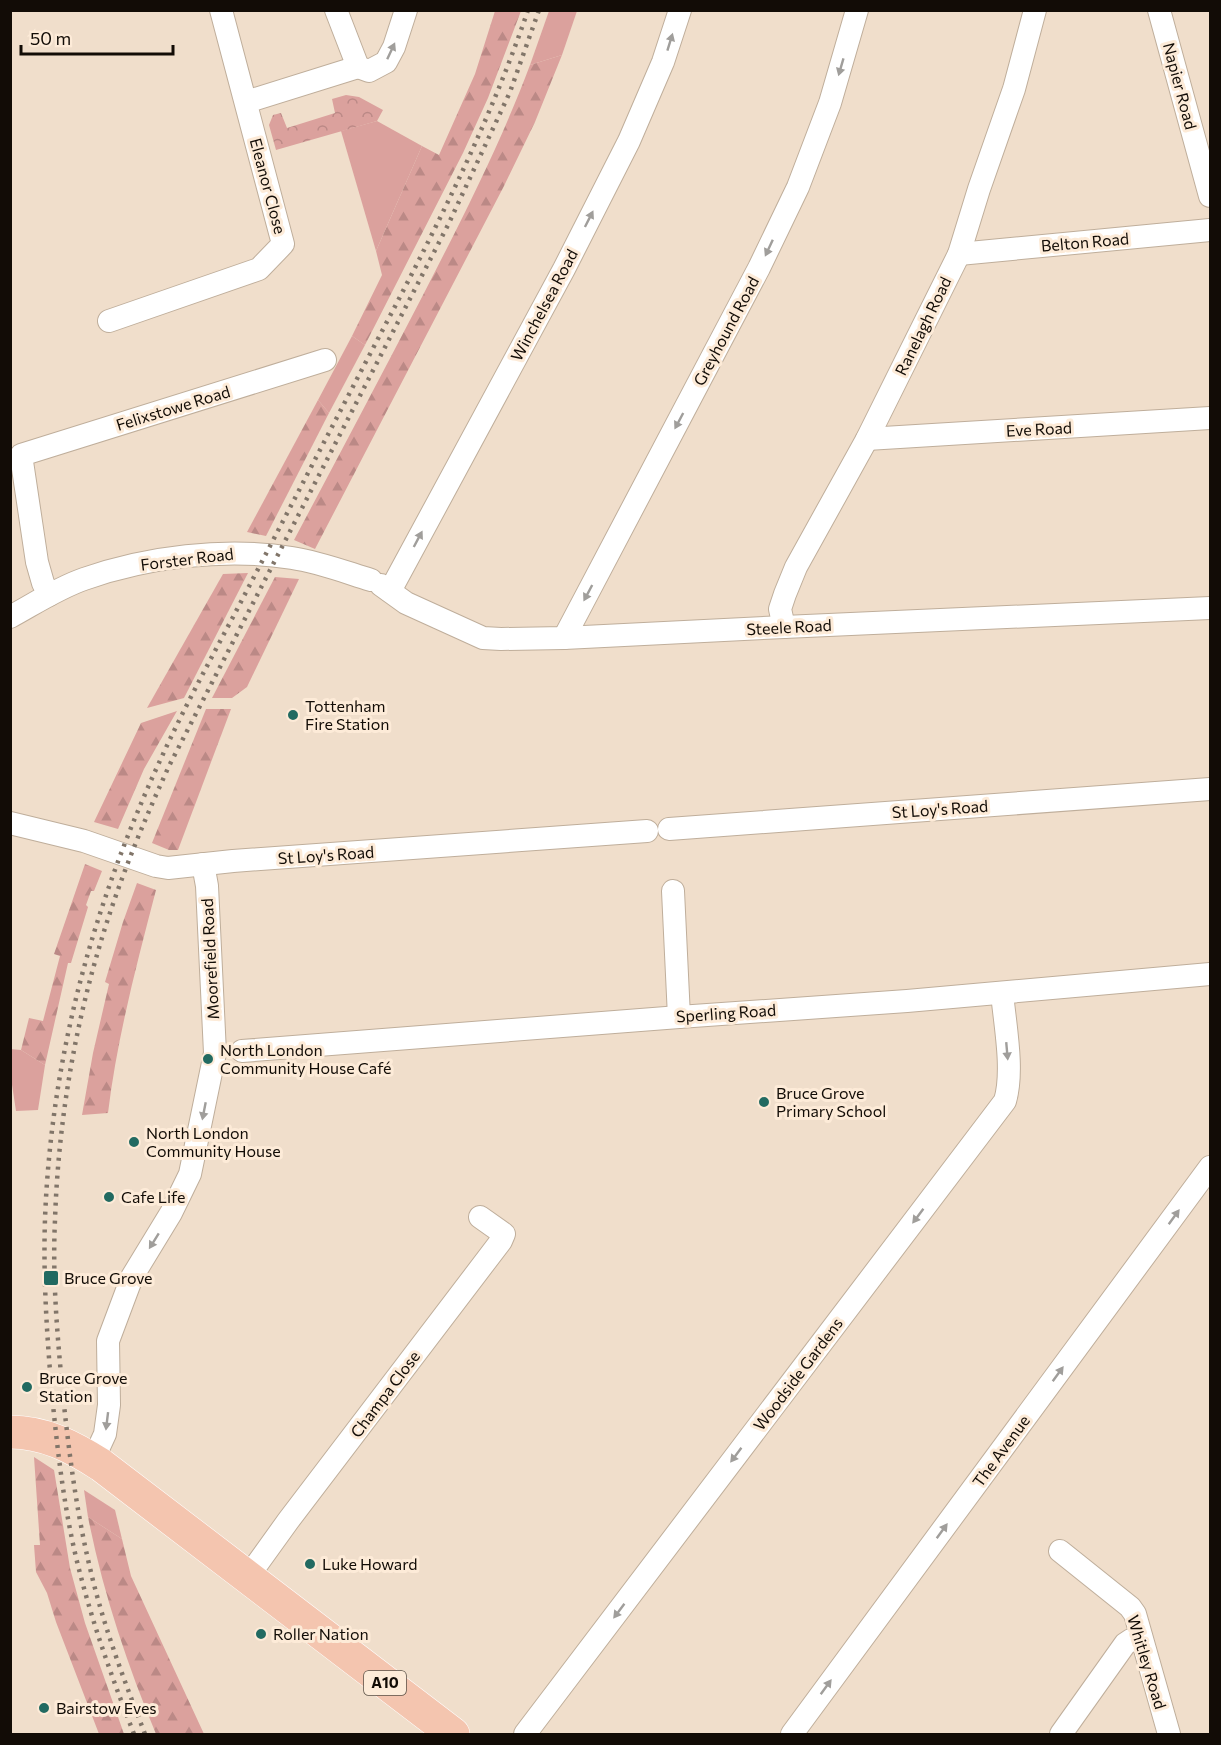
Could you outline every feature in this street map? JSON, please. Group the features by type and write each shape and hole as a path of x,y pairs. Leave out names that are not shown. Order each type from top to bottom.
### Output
{"highway":[{"name":"A10","path":"10,1432 32,1433 66,1444 116,1475 247,1578 453,1734"}],"street":[{"name":"Eleanor Close","path":"109,321 259,269 283,244 220,10"},
{"path":"336,10 358,67"},
{"path":"246,102 358,67 369,71 386,62 394,47 406,10"},
{"name":"Winchelsea Road","path":"381,585 564,269 629,141 663,62 680,10"},
{"name":"Greyhound Road","path":"564,638 759,268 798,187 830,103 857,10"},
{"name":"Ranelagh Road","path":"784,627 780,609 796,567 867,439 959,254 1014,89 1035,10"},
{"name":"Napier Road","path":"1160,10 1210,196"},
{"name":"Belton Road","path":"959,254 1210,230"},
{"name":"Felixstowe Road","path":"49,596 38,562 21,455 324,360"},
{"name":"Eve Road","path":"867,439 1210,418"},
{"name":"Forster Road","path":"10,618 82,580 108,571 154,562 231,552 313,562 381,585"},
{"name":"Steele Road","path":"381,585 406,603 483,638 564,638 1210,608"},
{"name":"St Loy's Road","path":"10,823 84,841 168,868 1210,789"},
{"name":"Moorefield Road","path":"93,1460 105,1434 108,1415 108,1341 132,1277 171,1213 190,1173 215,1053 207,886 203,864"},
{"path":"673,891 678,1008"},
{"name":"Sperling Road","path":"242,1051 678,1008 1002,993 1210,974"},
{"name":"Woodside Gardens","path":"525,1734 1005,1101 1009,1090 1009,1074 1002,993"},
{"name":"The Avenue","path":"792,1734 1210,1167"},
{"name":"Champa Close","path":"247,1578 501,1241 504,1234 480,1216"},
{"name":"Whitley Road","path":"1060,1551 1130,1607 1135,1614 1169,1734"},
{"path":"1061,1734 1125,1644 1142,1637"}],"green space":[{"path":"495,11 521,11 488,98 463,153 365,345 352,336 382,275 376,251 422,146 439,155 475,74"},
{"path":"549,11 577,11 562,55 530,65"},
{"path":"562,55 535,122 504,186 315,549 294,540 465,211 493,154 530,65"},
{"path":"346,95 359,97 383,110 377,121 276,150 269,125 273,115 281,113 287,128 335,113 332,99"},
{"path":"377,121 422,146 376,251 341,131"},
{"path":"352,336 365,345 329,413 318,400"},
{"path":"318,400 329,413 266,536 247,532"},
{"path":"248,573 184,698 147,708 223,574"},
{"path":"275,577 299,579 247,687 232,698 212,698"},
{"path":"206,709 231,709 178,850 169,850 152,843"},
{"path":"177,711 144,769 118,829 94,822 141,723"},
{"path":"85,864 102,871 94,891 91,891 71,963 68,963 45,1065 21,1050 29,1018 43,1021 60,956 54,954"},
{"path":"137,883 156,890 122,1029 108,1113 82,1115 109,984 105,982"},
{"path":"10,1049 21,1050 45,1065 38,1110 16,1111"},
{"path":"34,1457 54,1470 70,1568 85,1623 124,1734 99,1734 47,1593 36,1572 34,1545 40,1545"},
{"path":"84,1490 115,1510 122,1539 88,1517"},
{"path":"88,1517 122,1539 131,1576 204,1734 156,1734 117,1628"}],"railway":[{"path":"134,1734 99,1637 75,1555 66,1509 52,1395 45,1285 45,1219 56,1101 79,986 113,874 158,765 194,690 435,228 476,142 528,10"},
{"path":"145,1734 122,1673 95,1589 81,1527 66,1426 56,1312 54,1243 59,1151 74,1048 99,948 114,902 169,766 448,225 510,92 539,10"}],"place":[{"name":"Tottenham Fire Station","path":"293,715"},
{"name":"North London Community House Café","path":"208,1059"},
{"name":"Bruce Grove Primary School","path":"764,1102"},
{"name":"North London Community House","path":"134,1142"},
{"name":"Cafe Life","path":"109,1197"},
{"name":"Bruce Grove","path":"51,1278"},
{"name":"Bruce Grove Station","path":"27,1387"},
{"name":"Luke Howard","path":"310,1564"},
{"name":"Roller Nation","path":"261,1634"},
{"name":"Bairstow Eves","path":"44,1708"}]}
